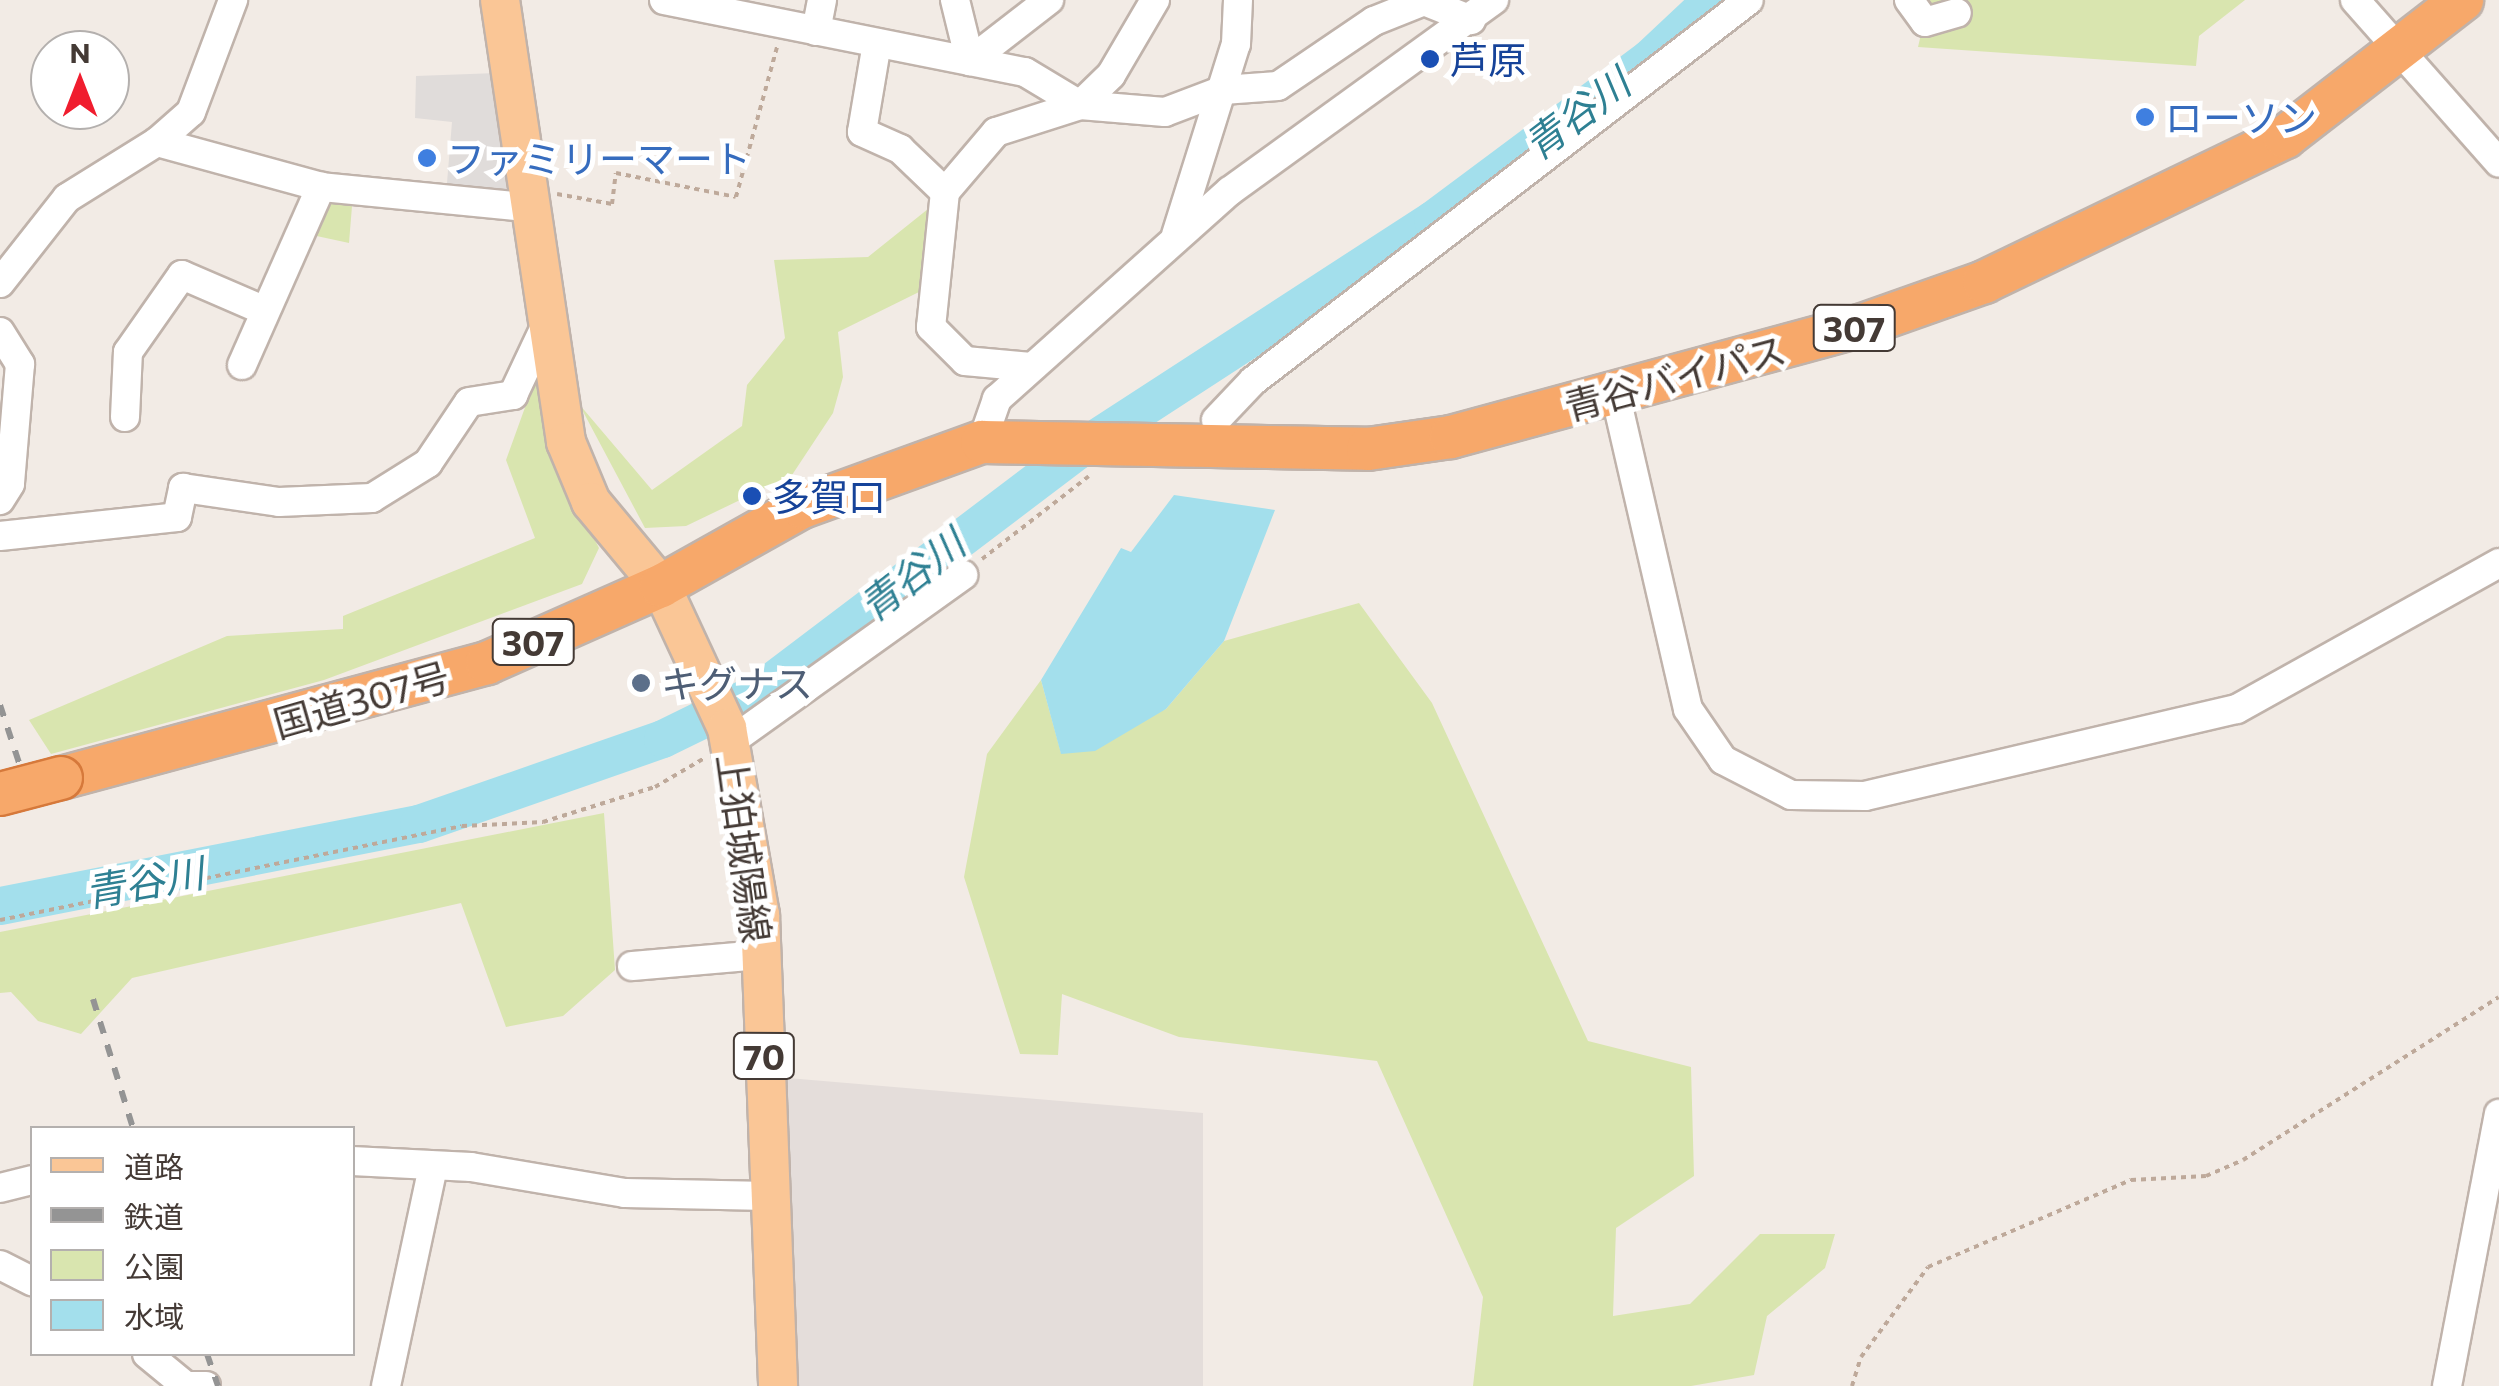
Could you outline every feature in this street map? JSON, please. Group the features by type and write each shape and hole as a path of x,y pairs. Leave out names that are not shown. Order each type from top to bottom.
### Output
{"highway":[{"name":"青谷バイパス","path":"1002,441 1174,440 1368,449 1615,393 1984,282 2285,137 2462,0"},
{"name":"国道307号","path":"0,794 487,663 661,586 802,507 1002,441"}],"main road":[{"name":"上狛城陽線","path":"500,0 544,330 578,474 661,586 710,676 729,736 761,955 778,1386"}],"street":[{"path":"0,283 66,198 157,142 191,112 233,0"},
{"path":"664,0 1025,72 1080,105"},
{"path":"816,31 822,0"},
{"path":"955,0 970,61"},
{"path":"970,61 1049,0"},
{"path":"1080,105 1111,75 1155,0"},
{"path":"1174,240 1223,90 1238,0"},
{"path":"1002,441 997,399 1174,240 1324,119 1471,20 1494,0"},
{"path":"1216,420 1253,381 1749,0"},
{"path":"1909,0 1926,22 1957,14"},
{"path":"2355,0 2499,163"},
{"path":"1032,368 965,362 931,327 945,192 996,132 1080,105 1165,112 1223,90 1278,86 1374,21 1424,2 1471,20"},
{"path":"877,43 862,132 900,149 945,192"},
{"path":"157,142 322,187 524,197"},
{"path":"242,365 322,187"},
{"path":"125,417 128,352 182,275 264,310"},
{"path":"0,536 176,517 183,488 279,502 372,498 428,463 469,402 512,396 544,330"},
{"path":"0,332 20,364 10,484 0,500"},
{"path":"1615,393 1688,709 1723,760 1790,795 1865,796 2237,709 2499,563"},
{"path":"729,736 963,575"},
{"path":"632,966 761,955"},
{"path":"2448,1386 2499,1114"},
{"path":"355,1161 433,1166 625,1193 768,1196"},
{"path":"386,1386 433,1166"},
{"path":"0,1188 30,1180"},
{"path":"0,1266 30,1280"},
{"path":"149,1356 186,1386 206,1386"}],"path":[{"path":"524,197 612,204 616,173 736,198 782,25"},
{"path":"963,575 1093,474"},
{"path":"0,920 462,826 543,822 655,788 729,736"},
{"path":"1852,1386 1860,1357 1928,1268 2131,1180 2206,1176 2243,1160 2499,997"}],"shaded area":[{"path":"497,73 507,195 446,195 452,122 415,118 416,76"},
{"path":"776,1077 1203,1113 1203,1386 793,1386"}],"green space":[{"path":"1929,0 2245,0 2199,36 2196,66 1918,47"},
{"path":"332,203 352,206 349,243 312,235"},
{"path":"928,209 919,292 838,332 843,377 833,413 792,475 686,526 645,528 579,404 652,490 742,426 747,385 785,338 774,260 868,257"},
{"path":"536,377 557,467 599,548 582,584 324,680 51,754 29,720 227,636 343,629 343,616 535,538 506,460"},
{"path":"1359,603 1432,703 1588,1041 1691,1067 1694,1176 1616,1228 1613,1316 1690,1304 1760,1234 1835,1234 1825,1268 1767,1316 1754,1375 1691,1386 1473,1386 1483,1297 1377,1061 1179,1037 1062,994 1058,1055 1020,1054 964,877 987,754 1041,680 1061,753 1166,709 1224,641"},
{"path":"604,813 615,970 563,1016 506,1027 461,903 132,978 81,1034 38,1021 11,992 0,993 0,932"}],"water":[{"path":"1174,495 1275,510 1224,641 1166,709 1095,751 1061,754 1041,680 1121,548 1131,552"}],"waterway":[{"name":"青谷川","path":"0,906 419,824 663,739 757,693 1077,451 1433,220 1649,59 1712,0"}],"railway":[{"path":"0,705 29,793"},
{"path":"93,999 132,1126"},
{"path":"208,1356 218,1386"}],"place":[{"name":"芦原","path":"1430,59"},
{"name":"ローソン","path":"2145,117"},
{"name":"ファミリーマート","path":"427,158"},
{"name":"多賀口","path":"752,496"},
{"name":"キグナス","path":"641,683"}]}
